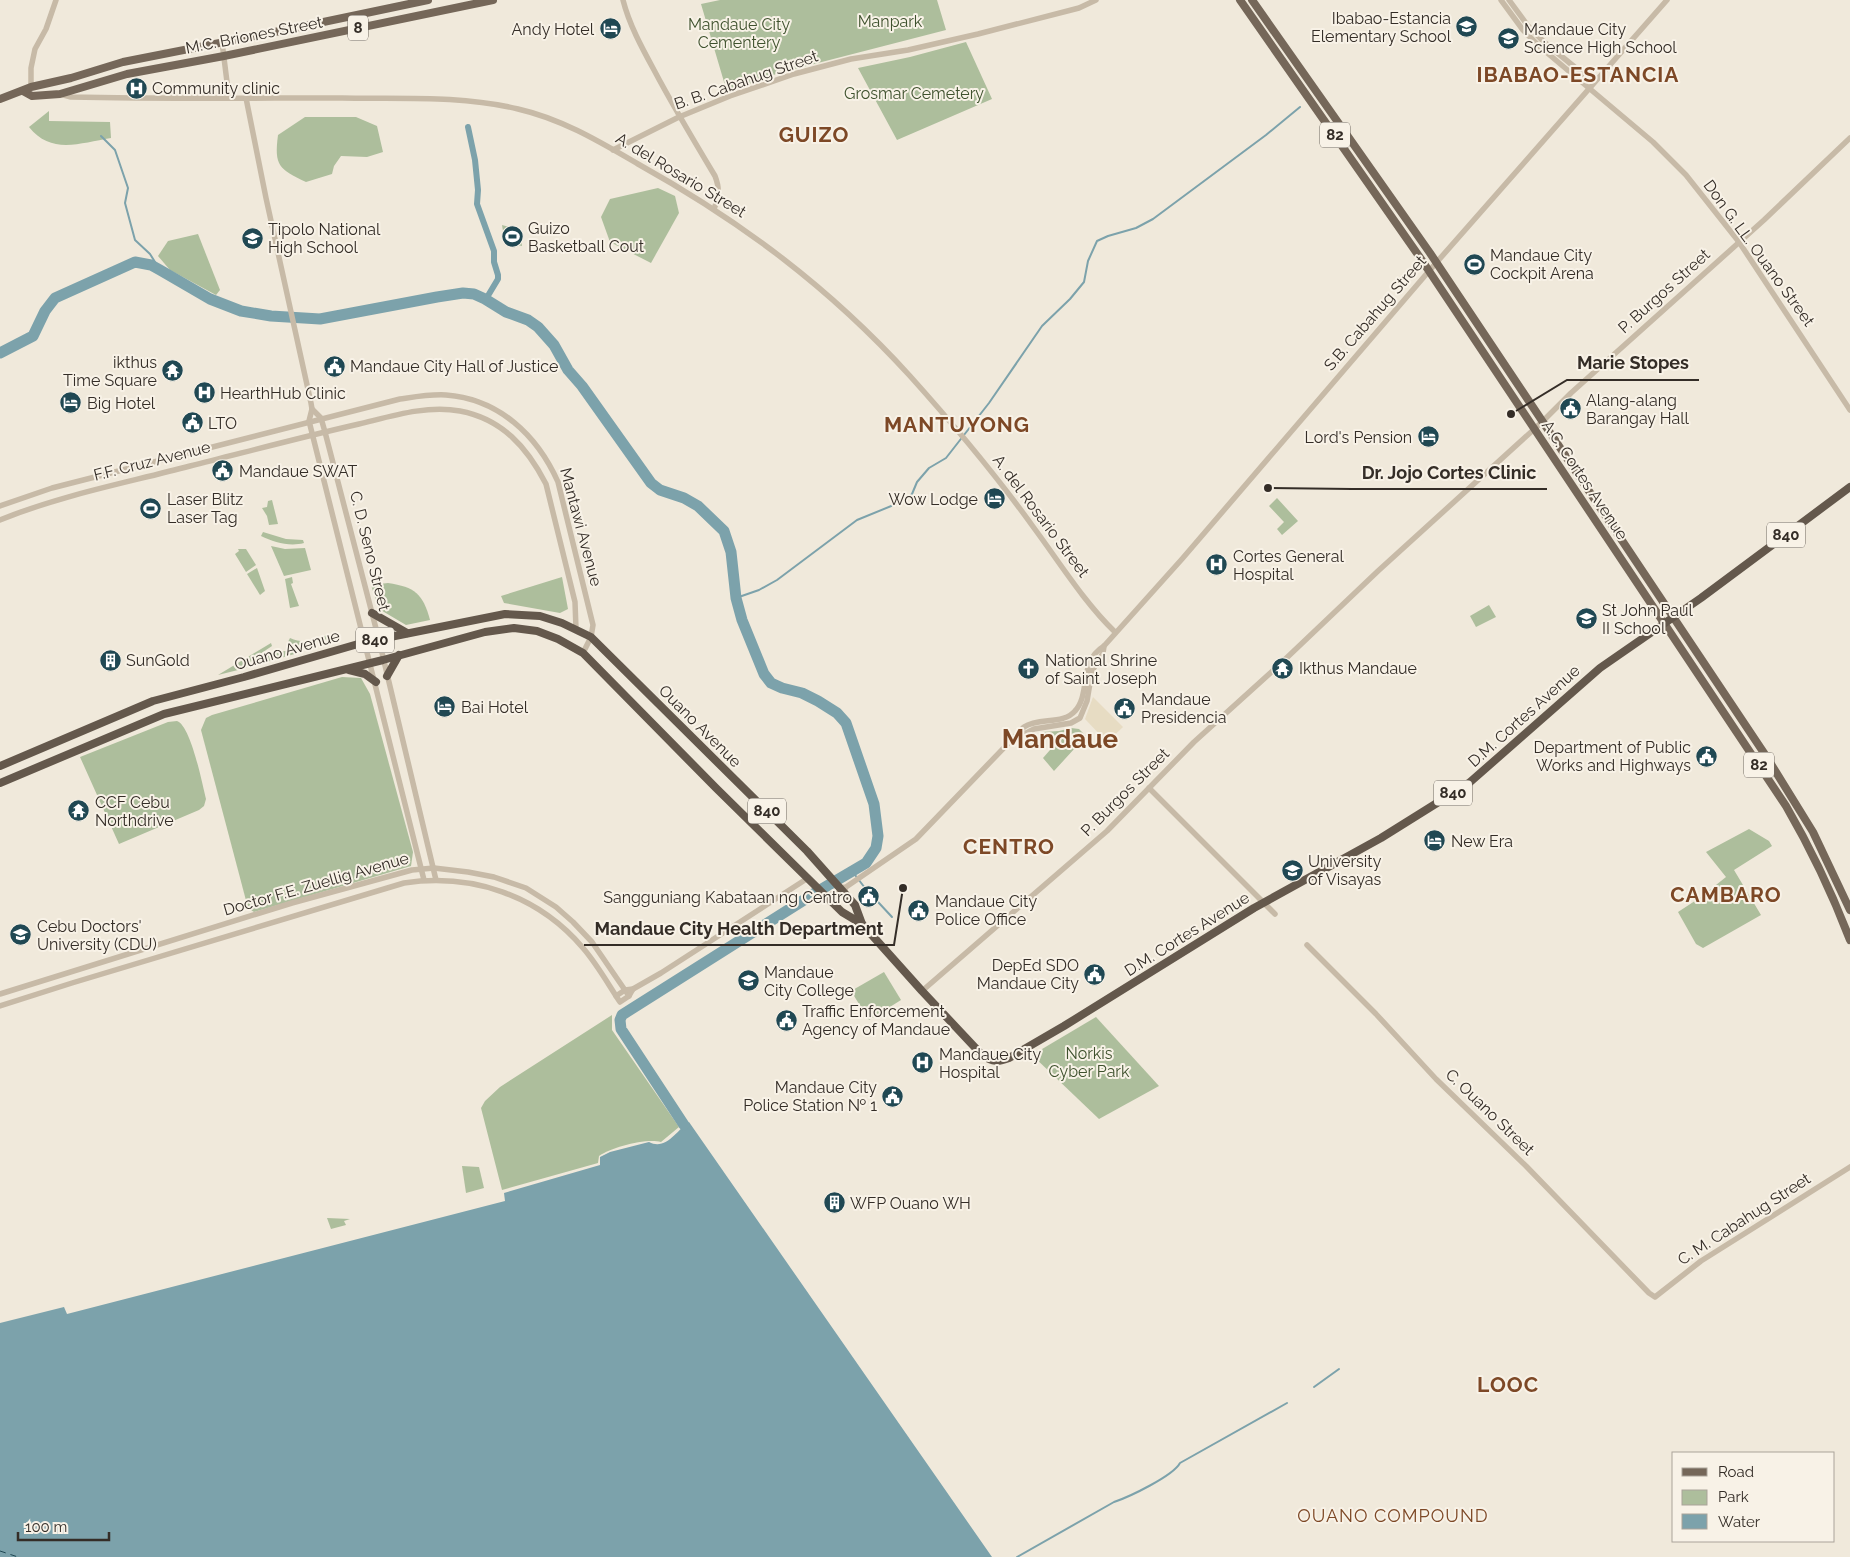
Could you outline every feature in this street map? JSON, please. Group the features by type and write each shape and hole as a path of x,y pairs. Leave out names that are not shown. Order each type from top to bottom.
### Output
{"highway":[{"name":"D.M. Cortes Avenue","path":"922,991 983,1056 994,1061 1006,1060 1023,1051 1264,903 1384,836 1469,783 1595,672 1673,618 1850,487"},
{"path":"372,613 407,633"},
{"name":"Ouano Avenue","path":"0,766 153,701 365,642 505,614 540,616 576,629 591,637 842,888"},
{"name":"Ouano Avenue","path":"0,783 164,714 399,656 486,632 514,628 538,631 558,639 583,653 828,898"},
{"path":"387,676 399,656"},
{"path":"344,669 357,671 376,682"},
{"name":"840","path":"842,888 855,905 862,924"},
{"name":"840","path":"828,898 845,914 862,924 922,991"}],"main road":[{"name":"M.C. Briones Street","path":"0,98 23,91 31,86 71,78 123,62 428,0"},
{"name":"M.C. Briones Street","path":"23,91 32,96 60,94 127,74 224,56 493,0"},
{"name":"A.C. Cortes Avenue","path":"1240,0 1429,270 1758,762 1806,840 1835,902 1850,940"},
{"name":"A.C. Cortes Avenue","path":"1252,0 1436,263 1766,756 1813,832 1850,910"},
{"path":"1375,193 1384,187"},
{"path":"1481,350 1490,344"},
{"path":"1587,506 1595,501"},
{"path":"1758,762 1766,756"}],"street":[{"path":"31,86 31,68 35,49 46,29 56,0"},
{"path":"624,0 626,12 645,54 717,182 719,195 714,209"},
{"name":"B. B. Cabahug Street","path":"613,150 679,117 730,96 794,74 851,60 908,50 987,32 1079,8 1096,0"},
{"name":"Don G. LL. Ouano Street","path":"1501,0 1523,30 1593,82"},
{"name":"Don G. LL. Ouano Street","path":"1509,0 1542,44 1588,88 1668,156 1686,175 1738,242 1850,410"},
{"name":"S.B. Cabahug Street","path":"1080,718 1092,672 1103,653 1104,646 1115,632 1188,551 1593,82 1667,0"},
{"path":"222,42 229,98"},
{"name":"A. del Rosario Street","path":"60,94 79,97 417,98 520,109 564,124 595,138 714,209 775,252 838,303 894,359 966,441 1014,501 1095,611 1115,632"},
{"path":"246,98 312,409 309,421"},
{"name":"P. Burgos Street","path":"922,991 1107,831 1209,728 1277,668 1378,571 1542,422 1571,393 1764,220 1850,138"},
{"name":"Mantawi Avenue","path":"309,421 400,400 444,394 477,401 502,412 524,430 549,463 558,482 593,625 591,637 583,653"},
{"name":"C. D. Seno Street","path":"312,409 321,418 346,511 436,880"},
{"name":"Mantawi Avenue","path":"313,434 422,410 442,409 479,416 499,426 515,438 534,462 546,484 575,602 576,629"},
{"name":"C. D. Seno Street","path":"309,421 376,682 424,880"},
{"name":"F.F. Cruz Avenue","path":"0,506 52,488 309,421"},
{"name":"F.F. Cruz Avenue","path":"0,520 55,500 313,434"},
{"path":"332,513 346,511"},
{"name":"S.B. Cabahug Street","path":"1075,712 1084,700"},
{"path":"828,898 916,839 1013,740 1020,730 1031,723 1063,718 1075,712 1080,718 1071,723 1034,728 1013,740"},
{"path":"1149,788 1275,914"},
{"name":"Doctor F.E. Zuellig Avenue","path":"0,994 292,903 422,868 468,872 494,877 526,888 556,907 574,922 592,942 627,993 618,999 584,949 566,929 550,916 521,899 492,887 466,882 424,880 404,883 0,1006"},
{"path":"627,993 808,878"},
{"name":"C. Ouano Street","path":"1306,945 1376,1014 1436,1079 1526,1166 1655,1297"},
{"name":"C. M. Cabahug Street","path":"1655,1297 1701,1261 1850,1167"}],"green space":[{"path":"720,0 937,0 946,30 779,73 727,92 701,4"},
{"name":"Grosmar Cemetery","path":"966,42 992,99 897,140 858,68"},
{"path":"49,111 49,121 110,122 111,138 67,145 47,141 38,136 29,127"},
{"path":"305,117 356,117 377,126 383,152 367,157 341,156 334,166 332,174 306,182 284,170 280,165 277,154 278,135"},
{"path":"658,188 675,196 679,213 651,263 610,242 601,217 610,199"},
{"name":"Guizo Basketball Cout","path":"502,225 520,230 522,246 505,243"},
{"path":"198,234 220,290 216,295 170,270 158,256 168,241"},
{"path":"1277,498 1298,521 1282,535 1277,529 1284,522 1269,506"},
{"path":"272,500 278,524 269,525 267,516 262,508 267,507 268,501"},
{"path":"263,532 286,539 303,540 304,543 287,544 276,542 261,536"},
{"path":"271,546 285,549 305,548 311,570 284,576"},
{"path":"238,549 246,549 256,565 246,572 235,554 239,551"},
{"path":"257,568 265,591 260,595 247,574"},
{"path":"292,577 293,583 291,584 299,606 290,608 285,579"},
{"path":"562,577 568,609 560,613 504,603 501,596"},
{"path":"388,583 405,587 416,593 421,598 430,620 406,625 379,609 371,585"},
{"path":"1489,605 1496,617 1476,627 1470,616"},
{"path":"327,635 328,639 305,645 308,647 306,650 288,642 290,638 308,641"},
{"path":"271,643 272,646 254,658 246,668 218,675"},
{"path":"285,651 298,653 256,665 270,654"},
{"path":"342,677 361,678 370,694 413,852 411,866 254,912 248,908 201,730 206,718 212,715"},
{"path":"177,721 187,733 195,756 206,799 204,806 199,810 119,844 80,757 168,722"},
{"path":"1071,728 1079,729 1086,736 1054,771 1043,758 1050,750 1050,742 1042,732"},
{"path":"1749,829 1769,841 1772,846 1734,870 1761,915 1703,948 1696,944 1678,912 1726,877 1706,852"},
{"path":"884,972 901,1000 869,1020 851,991"},
{"path":"612,1015 612,1030 679,1127 661,1142 638,1142 620,1147 599,1156 598,1163 502,1190 481,1108 485,1101 500,1087"},
{"name":"Norkis Cyber Park","path":"1096,1017 1159,1086 1099,1119 1032,1055"},
{"path":"462,1166 479,1167 484,1188 466,1193"},
{"path":"327,1218 350,1219 344,1221 346,1225 331,1229"}],"shaded area":[{"path":"1093,697 1123,727 1107,742 1085,719"}],"water":[{"path":"689,1122 992,1557 0,1557 0,1323 64,1307 67,1314 505,1201 504,1193 600,1165 600,1157 610,1152 649,1142 661,1144 666,1142"}],"waterway":[{"path":"736,598 759,590 777,580 857,520 901,502 912,494 917,482 929,468 946,458 989,403 1042,326 1070,299 1084,282 1088,261 1097,241 1136,228 1153,219 1266,135 1300,107"},
{"path":"468,127 475,160 478,190 477,204 494,251 494,262 498,275 498,279 486,299"},
{"path":"101,136 115,150 128,188 125,203 135,240 150,254 160,270"},
{"path":"0,353 33,336 45,311 55,298 135,262 151,265 210,299 241,311 271,316 320,319 437,297 463,293 474,294 506,312 528,320 538,327 554,345 568,370 582,386 651,483 660,490 684,498 698,506 724,531 731,552 736,598 742,620 764,674 771,683 802,693 818,701 837,713 846,723 874,804 878,836 876,848 866,863 815,893 622,1015 620,1020 621,1029 684,1125"},
{"path":"852,871 892,917"},
{"path":"1314,1387 1339,1369"},
{"path":"1017,1557 1114,1502 1150,1485 1169,1474 1180,1463 1287,1403"}],"ferry route":[{"path":"0,1551 18,1557"}],"place":[{"name":"Ibabao-Estancia Elementary School","path":"1467,27"},
{"name":"Andy Hotel","path":"610,29"},
{"name":"Mandaue City Science High School","path":"1508,38"},
{"name":"Community clinic","path":"136,88"},
{"name":"Guizo Basketball Cout","path":"512,237"},
{"name":"Tipolo National High School","path":"252,238"},
{"name":"Mandaue City Cockpit Arena","path":"1474,264"},
{"name":"Mandaue City Hall of Justice","path":"334,366"},
{"name":"ikthus Time Square","path":"173,371"},
{"name":"HearthHub Clinic","path":"204,393"},
{"name":"Big Hotel","path":"71,403"},
{"name":"Alang-alang Barangay Hall","path":"1570,409"},
{"name":"Marie Stopes","path":"1511,414"},
{"name":"LTO","path":"192,423"},
{"name":"Lord's Pension","path":"1428,437"},
{"name":"Mandaue SWAT","path":"223,471"},
{"name":"Dr. Jojo Cortes Clinic","path":"1268,488"},
{"name":"Wow Lodge","path":"994,499"},
{"name":"Laser Blitz Laser Tag","path":"151,508"},
{"name":"Cortes General Hospital","path":"1217,565"},
{"name":"St John Paul II School","path":"1586,619"},
{"name":"SunGold","path":"110,660"},
{"name":"Ikthus Mandaue","path":"1283,668"},
{"name":"National Shrine of Saint Joseph","path":"1029,669"},
{"name":"Bai Hotel","path":"445,707"},
{"name":"Mandaue Presidencia","path":"1125,708"},
{"name":"Department of Public Works and Highways","path":"1707,756"},
{"name":"CCF Cebu Northdrive","path":"79,811"},
{"name":"New Era","path":"1435,841"},
{"name":"University of Visayas","path":"1292,870"},
{"name":"Mandaue City Health Department","path":"903,888"},
{"name":"Sangguniang Kabataan ng Centro","path":"868,897"},
{"name":"Mandaue City Police Office","path":"919,910"},
{"name":"Cebu Doctors' University (CDU)","path":"21,935"},
{"name":"DepEd SDO Mandaue City","path":"1095,974"},
{"name":"Mandaue City College","path":"748,981"},
{"name":"Traffic Enforcement Agency of Mandaue","path":"786,1020"},
{"name":"Mandaue City Hospital","path":"923,1063"},
{"name":"Mandaue City Police Station № 1","path":"893,1096"},
{"name":"WFP Ouano WH","path":"834,1203"}],"district":[{"name":"IBABAO-ESTANCIA","path":"1578,74"},
{"name":"GUIZO","path":"814,134"},
{"name":"MANTUYONG","path":"957,424"},
{"name":"Mandaue","path":"1060,739"},
{"name":"CENTRO","path":"1009,846"},
{"name":"CAMBARO","path":"1726,894"},
{"name":"LOOC","path":"1508,1384"},
{"name":"OUANO COMPOUND","path":"1393,1515"}],"park label":[{"name":"Manpark","path":"890,21"},
{"name":"Mandaue City Cementery","path":"739,33"}]}
